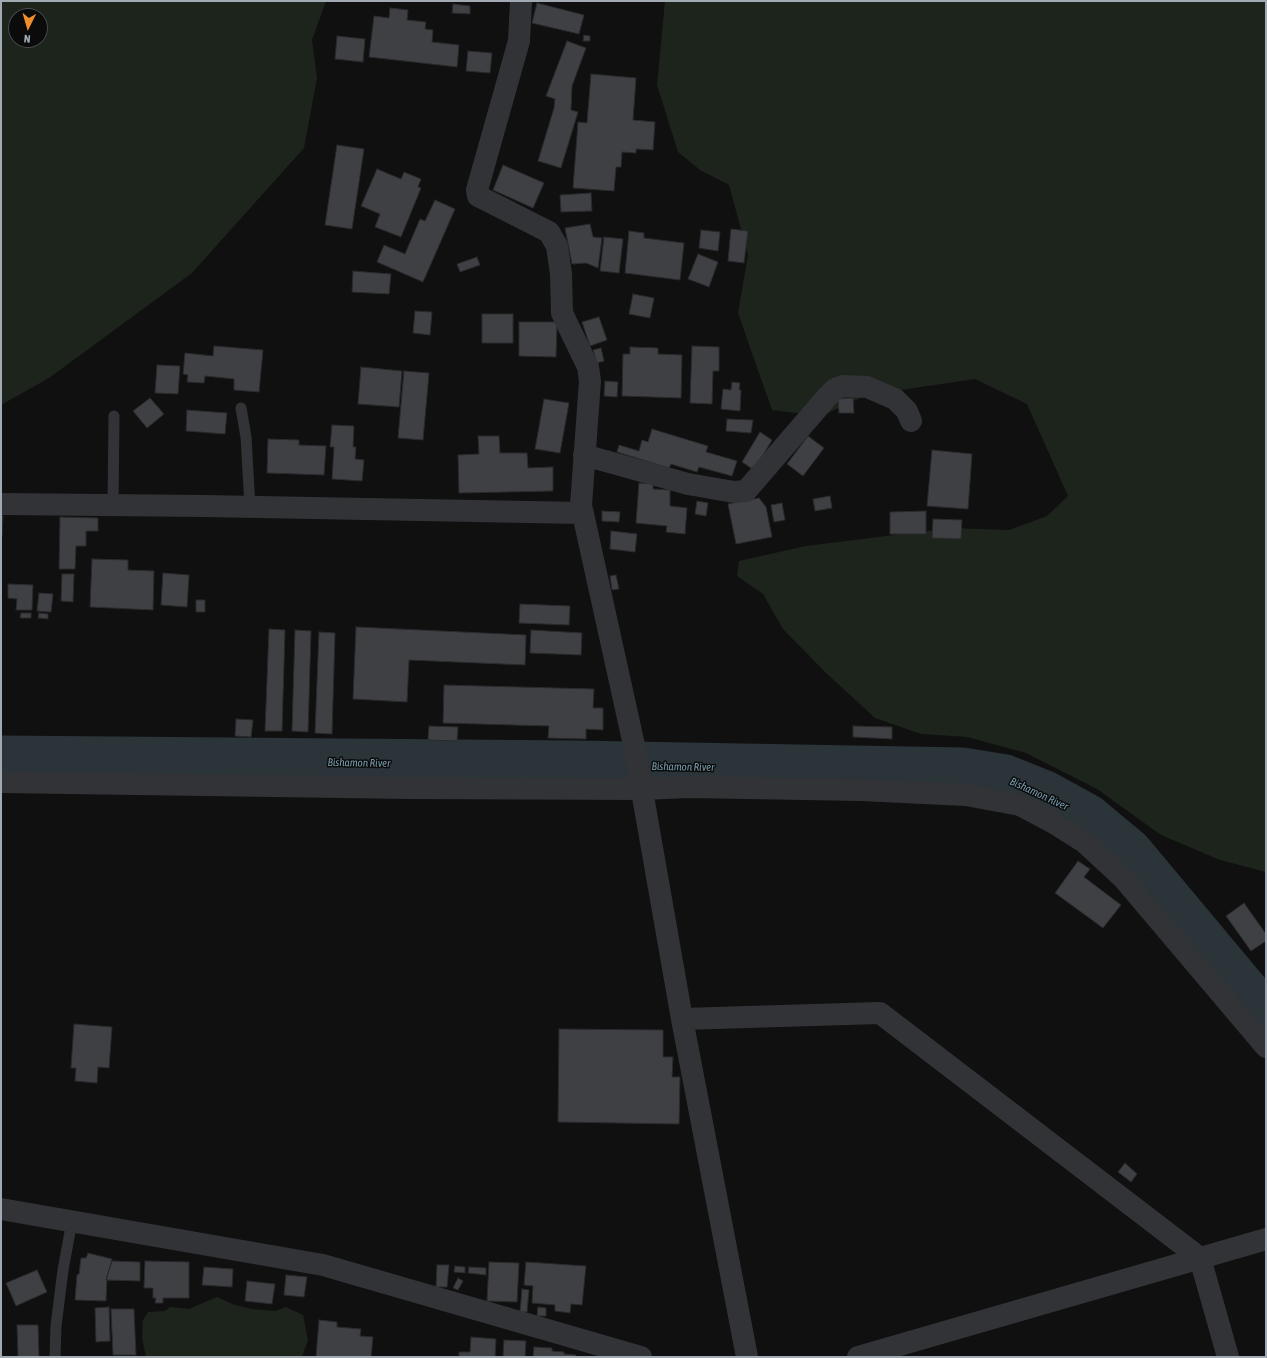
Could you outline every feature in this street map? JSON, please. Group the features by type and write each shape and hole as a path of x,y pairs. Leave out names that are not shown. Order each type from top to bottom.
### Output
{"street":[{"path":"521,1 519,41 477,190 478,196 549,232 557,246 561,274 562,313 588,367 590,381 581,505 634,745 682,1018 747,1357"},
{"path":"584,455 688,484 734,492 746,491 827,397 835,390 843,386 868,387 895,399 907,411 911,421"},
{"path":"1,504 250,506 583,513"},
{"path":"1,782 641,789 690,787 876,790 966,795 1020,805 1054,822 1084,842 1123,878 1266,1047"},
{"path":"682,1018 880,1013 1200,1258 1228,1357"},
{"path":"1,1209 323,1265 641,1357"},
{"path":"858,1357 1266,1239"}],"lane":[{"path":"241,408 246,437 250,506"},
{"path":"113,505 114,416"},
{"path":"55,1357 57,1319 72,1221"}],"shaded area":[{"path":"1,1 326,1 312,40 317,78 304,148 192,273 49,378 1,405"},
{"path":"665,1 1266,1 1266,872 1220,860 1161,835 1097,789 1026,753 967,737 921,734 875,718 824,671 783,629 763,594 737,576 739,561 806,546 950,528 1009,530 1047,516 1068,496 1027,404 975,379 867,395 821,416 772,410 738,313 748,255 729,185 700,170 678,152 657,85"},
{"path":"217,1297 235,1305 252,1309 275,1311 286,1307 303,1315 308,1340 302,1357 146,1357 142,1338 143,1320 148,1312 165,1311 170,1307 189,1309"}],"building":[{"path":"537,3 584,15 579,34 532,23"},
{"path":"453,4 470,6 470,14 452,13"},
{"path":"390,8 408,10 407,20 426,22 425,29 433,30 432,42 459,45 457,67 369,57 374,16 389,18"},
{"path":"584,35 590,36 590,41 583,41"},
{"path":"337,36 365,39 363,62 335,59"},
{"path":"567,41 586,48 572,86 571,110 578,112 561,168 538,161 554,108 555,99 546,96"},
{"path":"468,51 492,53 490,73 466,71"},
{"path":"591,74 636,78 633,120 655,122 653,150 636,149 636,153 622,152 621,167 616,167 614,191 573,188 578,122 587,123"},
{"path":"337,145 364,149 352,229 325,225"},
{"path":"503,165 544,183 533,208 493,190"},
{"path":"377,169 401,179 404,172 421,179 418,187 421,188 401,237 375,227 380,214 361,206"},
{"path":"591,193 592,211 561,212 560,195"},
{"path":"435,200 455,209 423,282 377,262 384,245 405,254 420,219 425,221"},
{"path":"590,224 593,237 602,238 598,268 586,263 572,264 565,228"},
{"path":"731,229 748,231 744,263 728,261"},
{"path":"701,230 720,232 718,251 699,248"},
{"path":"629,231 644,233 644,238 684,243 680,280 625,273"},
{"path":"604,237 623,239 619,273 600,271"},
{"path":"698,254 718,262 709,287 688,279"},
{"path":"477,257 480,265 460,272 457,264"},
{"path":"353,271 391,274 389,294 352,292"},
{"path":"633,294 654,298 650,318 629,314"},
{"path":"415,311 432,312 430,335 413,333"},
{"path":"482,314 513,314 513,343 482,343"},
{"path":"599,317 607,340 590,346 582,322"},
{"path":"519,322 557,322 556,357 519,356"},
{"path":"214,346 263,350 259,392 234,390 234,379 205,376 204,383 187,382 188,375 183,374 185,353 213,356"},
{"path":"692,346 719,347 719,371 713,371 712,404 690,403"},
{"path":"630,347 658,348 658,354 682,355 681,398 622,396 623,354 630,354"},
{"path":"601,348 604,361 597,363 593,350"},
{"path":"157,365 180,366 178,394 155,393"},
{"path":"361,367 402,371 399,407 358,404"},
{"path":"404,371 429,373 423,440 398,438"},
{"path":"605,381 618,382 617,397 604,396"},
{"path":"732,382 740,383 740,411 721,409 723,389 731,390"},
{"path":"150,398 164,414 147,428 133,411"},
{"path":"853,398 854,413 839,413 838,399"},
{"path":"544,399 569,403 560,453 535,449"},
{"path":"187,410 227,413 225,434 186,431"},
{"path":"727,419 753,420 751,433 726,431"},
{"path":"332,425 354,426 353,447 356,447 355,459 364,460 362,481 332,479 334,447 330,447"},
{"path":"652,429 708,446 706,452 737,461 732,476 699,467 697,472 671,464 669,468 617,452 619,445 639,451 642,440 648,442"},
{"path":"760,432 772,440 754,470 742,462"},
{"path":"478,436 499,436 500,453 527,453 528,468 553,467 553,491 459,493 458,455 479,454"},
{"path":"808,436 824,448 803,476 787,464"},
{"path":"268,439 299,440 299,445 326,446 324,475 267,473"},
{"path":"932,450 972,454 968,509 927,506"},
{"path":"639,483 653,484 653,489 670,490 670,506 687,508 685,534 666,532 667,526 636,523"},
{"path":"830,496 832,508 815,511 813,499"},
{"path":"759,498 766,507 772,537 736,544 728,504"},
{"path":"697,501 708,503 706,516 695,514"},
{"path":"782,503 785,520 774,522 771,505"},
{"path":"602,511 620,512 619,522 602,521"},
{"path":"926,511 926,534 890,534 890,512"},
{"path":"1,516 3,516 2,536 1,536"},
{"path":"60,517 98,518 98,531 86,531 86,546 76,546 75,569 59,569"},
{"path":"933,519 962,520 961,539 932,538"},
{"path":"611,531 637,534 635,552 610,549"},
{"path":"92,559 128,560 128,570 154,571 153,610 90,607"},
{"path":"163,573 189,575 187,607 161,605"},
{"path":"62,574 74,574 73,602 61,601"},
{"path":"616,575 619,589 612,590 610,576"},
{"path":"8,584 33,585 32,610 16,610 17,599 8,598"},
{"path":"39,593 53,594 51,612 37,611"},
{"path":"196,600 205,600 205,612 196,612"},
{"path":"520,604 570,606 569,625 519,623"},
{"path":"21,613 31,613 31,618 20,618"},
{"path":"39,613 48,614 48,619 38,618"},
{"path":"356,627 526,635 525,665 409,660 407,702 353,699"},
{"path":"269,629 285,630 282,731 265,731"},
{"path":"295,630 311,631 308,732 292,731"},
{"path":"531,630 582,633 581,655 530,653"},
{"path":"319,632 335,633 332,734 315,733"},
{"path":"444,685 594,689 593,708 603,708 603,730 586,729 586,739 548,738 549,726 443,723"},
{"path":"236,719 253,720 251,737 235,736"},
{"path":"429,726 458,727 457,741 428,740"},
{"path":"853,726 892,727 892,739 853,737"},
{"path":"1078,861 1090,869 1084,877 1121,905 1103,928 1055,893"},
{"path":"1244,903 1266,934 1266,941 1251,951 1226,916"},
{"path":"74,1024 112,1027 109,1068 98,1067 97,1083 75,1081 76,1068 71,1068"},
{"path":"559,1029 663,1030 663,1057 673,1057 672,1077 680,1077 679,1124 558,1122"},
{"path":"1125,1163 1137,1174 1131,1182 1118,1172"},
{"path":"88,1253 112,1259 107,1277 106,1301 75,1300 77,1275 79,1274 81,1258 86,1258"},
{"path":"112,1261 140,1262 140,1281 106,1280"},
{"path":"145,1261 189,1262 189,1298 163,1298 163,1303 155,1303 156,1298 153,1298 153,1288 144,1288"},
{"path":"489,1262 519,1263 517,1302 487,1301"},
{"path":"526,1262 586,1266 582,1305 571,1304 570,1313 555,1311 555,1305 532,1303 533,1286 524,1285"},
{"path":"437,1265 449,1265 447,1287 436,1287"},
{"path":"455,1266 465,1267 465,1273 454,1272"},
{"path":"204,1267 233,1269 232,1287 202,1285"},
{"path":"469,1267 486,1268 486,1275 468,1273"},
{"path":"37,1270 47,1292 16,1306 6,1283"},
{"path":"286,1275 307,1277 304,1297 284,1295"},
{"path":"458,1278 463,1281 458,1290 453,1288"},
{"path":"247,1281 275,1284 272,1304 245,1301"},
{"path":"522,1289 529,1290 527,1312 520,1312"},
{"path":"109,1307 110,1341 96,1342 95,1308"},
{"path":"538,1307 546,1308 546,1316 537,1316"},
{"path":"111,1309 134,1309 136,1355 113,1355"},
{"path":"319,1320 337,1322 337,1327 361,1329 360,1336 373,1337 371,1357 316,1357"},
{"path":"17,1325 38,1325 39,1357 18,1357"},
{"path":"471,1337 496,1339 495,1357 459,1357 459,1352 470,1352"},
{"path":"504,1340 526,1341 525,1357 503,1357"},
{"path":"534,1347 552,1348 552,1351 576,1355 576,1357 533,1357"}],"waterway":[{"name":"Bishamon River","path":"1,759 576,764 910,770 962,771 1005,778 1045,794 1087,817 1129,852 1266,1016"}]}
